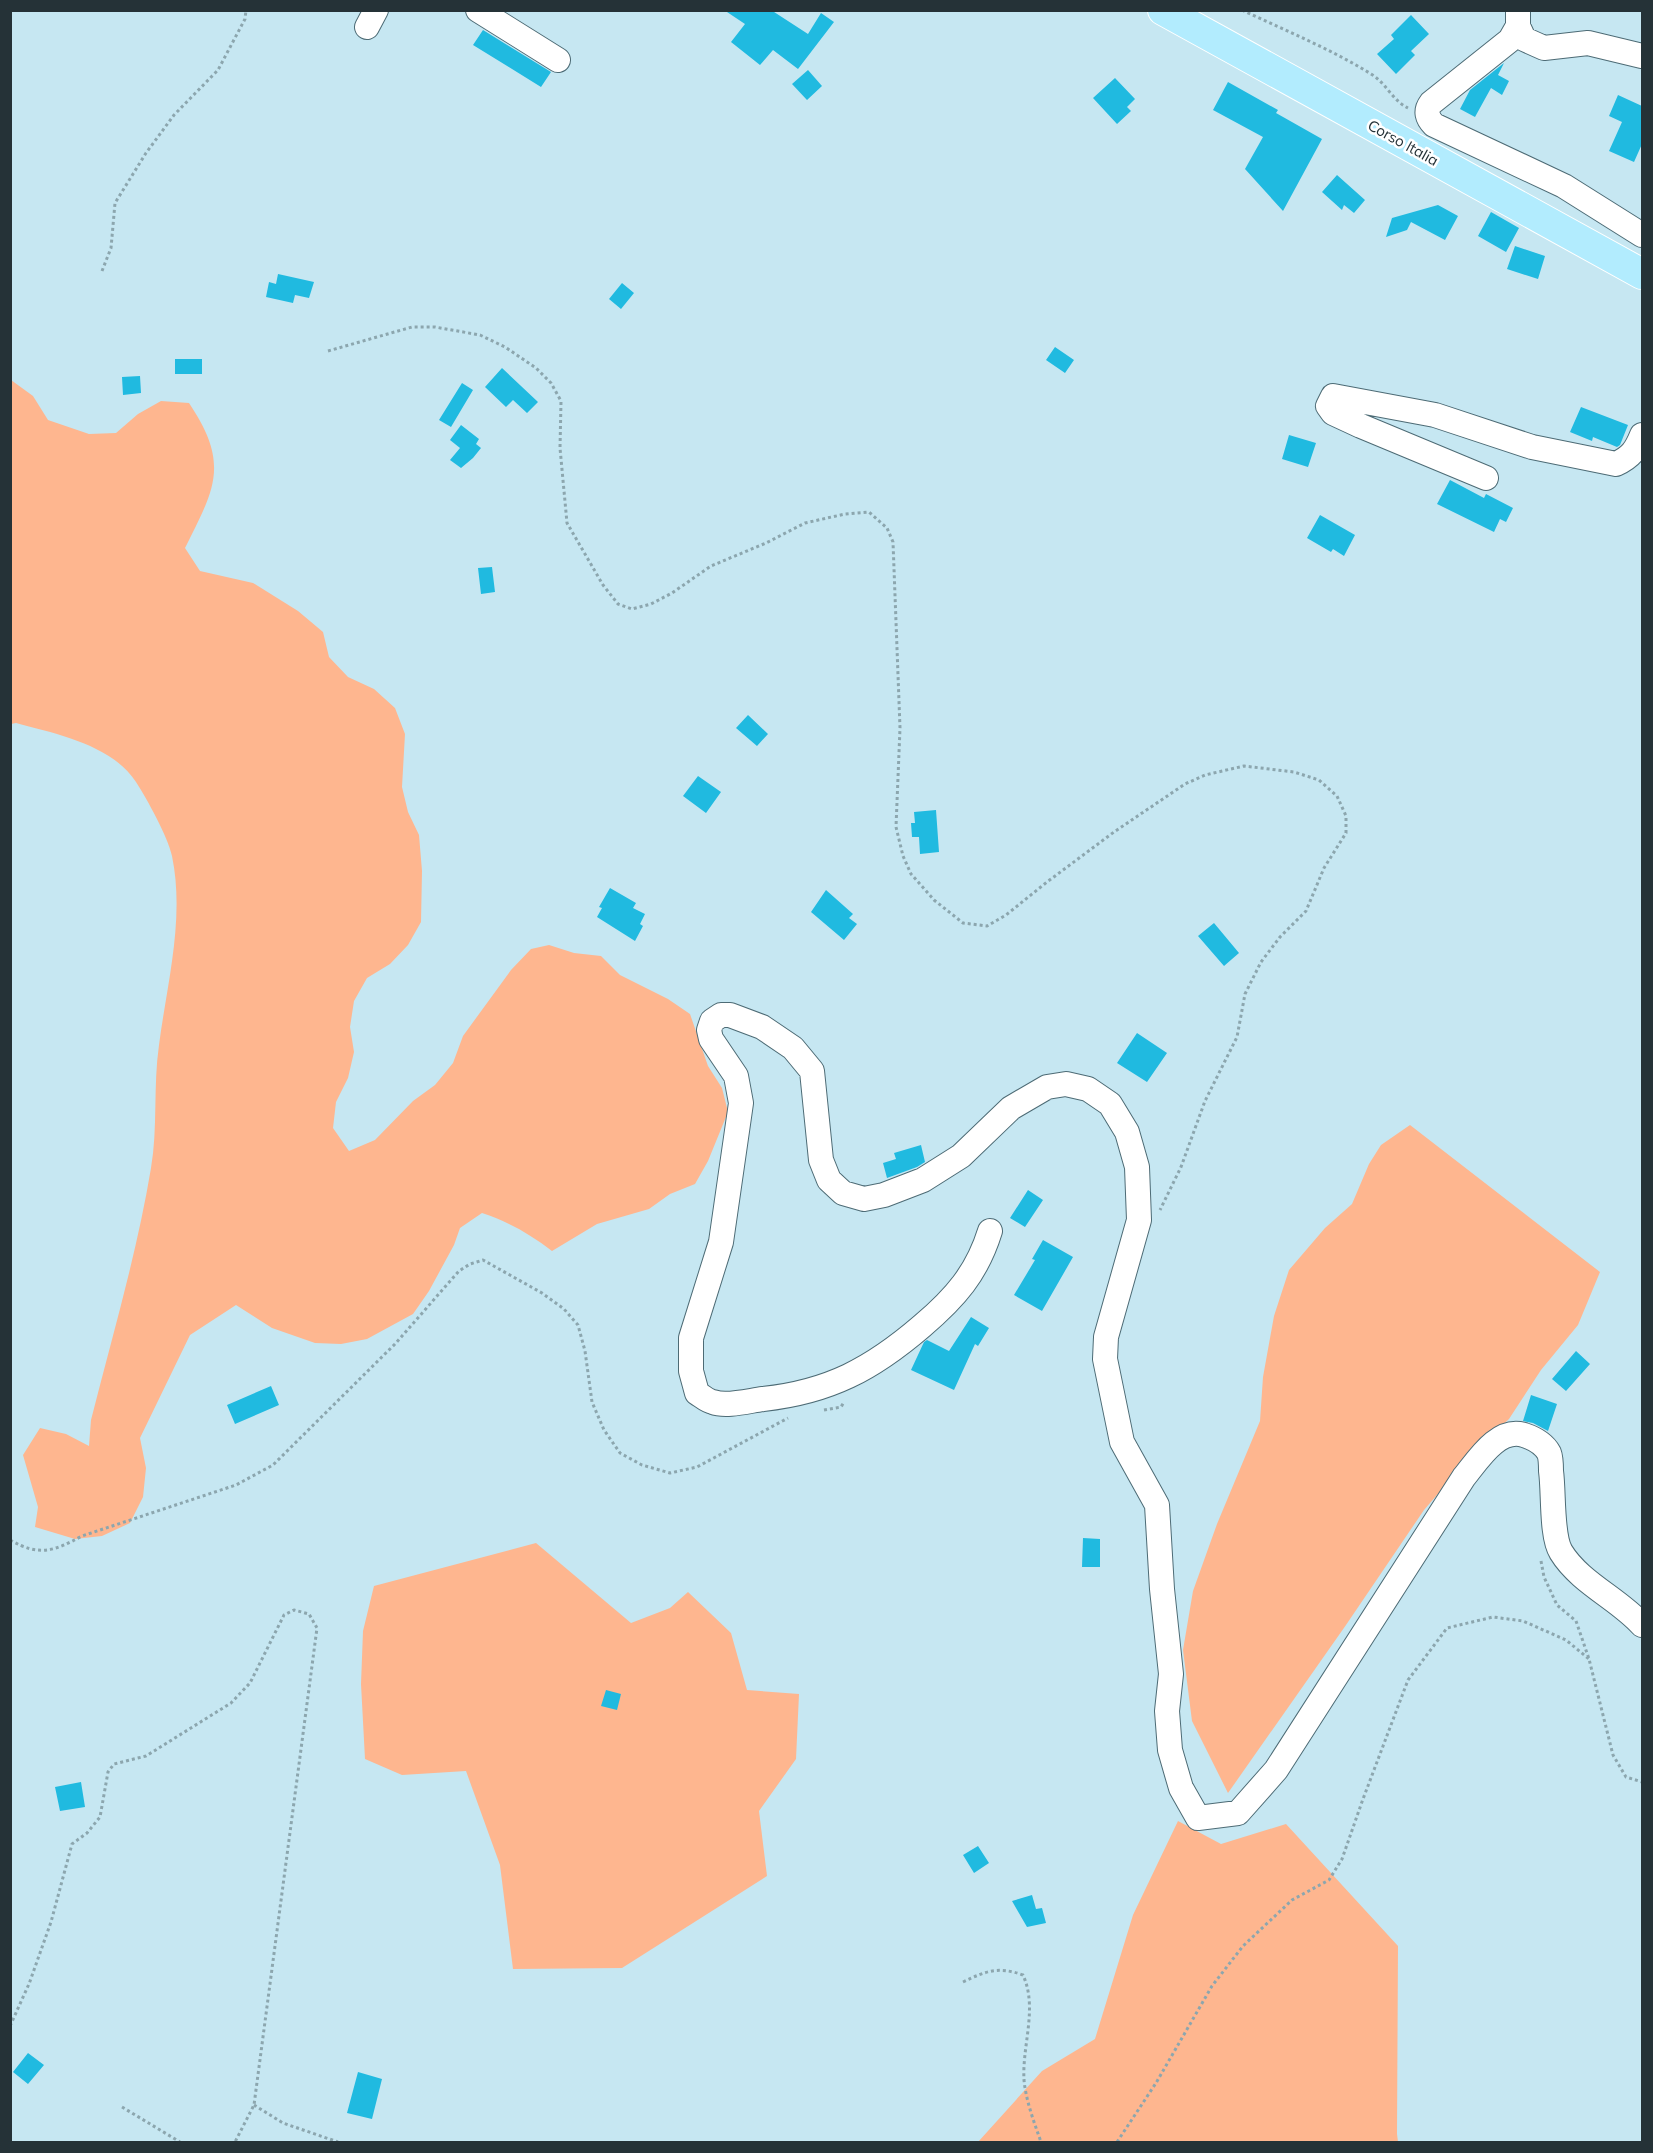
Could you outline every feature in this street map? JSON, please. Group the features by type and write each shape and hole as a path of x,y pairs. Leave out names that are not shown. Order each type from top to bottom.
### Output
{"main road":[{"name":"Corso Italia","path":"1163,10 1642,274"}],"street":[{"path":"478,10 558,60"},
{"path":"1518,18 1510,40 1431,103 1427,111 1429,119 1434,125 1564,186 1642,235"},
{"path":"1518,18 1524,39 1544,48 1588,43 1642,56"},
{"path":"1486,478 1361,426 1333,412 1328,405 1333,396 1435,415 1532,447 1616,464 1628,459 1635,452 1642,435"},
{"path":"990,1231 982,1255 963,1287 941,1310 893,1351 850,1377 780,1397 730,1403 714,1403 697,1393 692,1371 691,1338 721,1242 741,1103 736,1076 711,1039 709,1030 712,1021 721,1015 730,1016 762,1027 793,1048 812,1071 821,1160 829,1180 843,1193 864,1199 884,1195 923,1180 961,1156 1011,1108 1047,1086 1066,1084 1088,1089 1110,1104 1127,1132 1137,1167 1139,1220 1106,1337 1105,1359 1122,1442 1157,1505 1162,1589 1171,1674 1167,1711 1170,1750 1181,1788 1198,1818 1238,1813 1276,1770 1464,1477 1484,1452 1506,1435 1521,1434 1536,1440 1549,1454 1554,1489 1554,1523 1560,1551 1579,1573 1632,1614 1642,1625"}],"path":[{"path":"102,272 111,248 115,202 146,153 174,115 218,70 244,19 246,10"},
{"path":"1242,10 1341,57 1374,76 1401,105 1429,119"},
{"path":"328,351 412,327 435,327 480,335 505,347 536,368 551,383 561,401 560,448 567,523 603,585 618,604 632,609 651,604 672,593 711,566 766,543 805,523 845,514 869,512 875,517 887,528 893,542 900,728 896,827 898,837 911,874 934,900 963,923 987,926 1006,915 1114,832 1185,784 1205,775 1244,766 1294,772 1320,780 1337,796 1346,816 1346,833 1324,868 1306,911 1280,937 1261,962 1245,994 1236,1037 1205,1101 1181,1167 1157,1216"},
{"path":"10,1540 36,1552 61,1547 82,1536 236,1485 273,1465 395,1344 459,1271 483,1260 542,1293 564,1309 578,1325 585,1351 592,1402 604,1430 620,1453 642,1465 670,1473 697,1467 795,1414"},
{"path":"818,1411 841,1407 851,1388 850,1377"},
{"path":"1540,1555 1544,1577 1557,1605 1576,1622 1589,1659 1613,1755 1626,1777 1642,1782"},
{"path":"10,2026 29,1984 51,1922 72,1844 87,1833 100,1817 108,1772 114,1764 146,1756 231,1703 250,1683 284,1615 294,1610 309,1614 317,1628 254,2104 235,2142"},
{"path":"1117,2142 1156,2083 1212,1986 1244,1946 1292,1900 1329,1880 1342,1859 1408,1680 1447,1628 1492,1617 1523,1621 1566,1640 1589,1659"},
{"path":"963,1982 985,1972 999,1969 1023,1975 1026,1981 1030,2003 1024,2080 1030,2110 1041,2142"},
{"path":"254,2104 283,2123 338,2142"},
{"path":"122,2107 180,2142"}],"shaded area":[{"path":"11,380 33,396 48,420 89,434 116,433 138,414 161,401 189,403 202,424 214,460 214,476 210,492 185,548 200,571 253,583 298,611 323,632 329,657 348,677 374,689 395,708 405,734 402,787 408,812 419,835 422,871 421,922 408,945 390,964 367,978 354,1001 350,1027 354,1052 348,1078 336,1102 333,1128 349,1151 375,1140 413,1101 435,1085 453,1063 463,1036 511,970 531,949 549,945 574,953 601,956 620,975 668,999 690,1014 708,1066 722,1088 728,1112 708,1161 695,1184 670,1194 649,1209 597,1224 552,1251 519,1229 482,1213 460,1228 454,1245 429,1291 413,1314 367,1339 341,1344 315,1343 272,1328 236,1305 190,1335 140,1438 146,1468 143,1497 130,1523 102,1536 75,1539 35,1527 38,1507 23,1455 40,1428 66,1434 89,1446 91,1420 131,1263 151,1168 157,1060 176,927 176,880 170,848 162,829 141,789 126,769 98,750 82,743 32,727 11,724"},
{"path":"1410,1125 1600,1272 1578,1325 1541,1370 1509,1419 1475,1451 1424,1510 1228,1793 1192,1721 1183,1650 1193,1591 1217,1524 1260,1421 1263,1377 1274,1316 1289,1270 1325,1228 1352,1204 1369,1164 1381,1145"},
{"path":"536,1543 631,1623 670,1608 688,1592 731,1633 747,1690 799,1694 796,1759 759,1811 767,1876 622,1968 513,1969 500,1865 466,1771 402,1775 365,1759 361,1684 363,1631 374,1586"},
{"path":"1178,1821 1221,1844 1286,1824 1398,1946 1398,2142 978,2142 1042,2071 1095,2039 1133,1915"}],"building":[{"path":"724,10 771,10 808,34 821,13 834,22 798,69 773,50 760,65 731,42 745,24"},
{"path":"1411,15 1429,34 1411,51 1415,55 1396,74 1377,54 1394,39 1391,35"},
{"path":"483,30 551,72 541,87 473,45"},
{"path":"1504,63 1498,75 1509,81 1502,95 1491,88 1475,117 1460,109 1470,90"},
{"path":"808,70 822,86 807,100 792,84"},
{"path":"1115,78 1135,99 1127,107 1131,111 1117,124 1093,98"},
{"path":"1228,82 1278,110 1276,113 1322,139 1283,211 1245,169 1263,137 1213,110"},
{"path":"1618,95 1642,106 1642,144 1634,162 1609,151 1622,122 1609,116"},
{"path":"1337,175 1365,200 1354,213 1344,205 1342,210 1322,192"},
{"path":"1438,205 1458,216 1445,240 1411,222 1407,230 1386,237 1392,218"},
{"path":"1491,212 1519,228 1506,252 1478,236"},
{"path":"1515,246 1545,256 1538,279 1507,269"},
{"path":"278,274 314,282 309,298 295,295 293,303 266,297 269,282 276,284"},
{"path":"622,283 634,293 621,309 609,299"},
{"path":"1055,347 1074,360 1065,373 1046,360"},
{"path":"175,359 202,359 202,374 175,374"},
{"path":"502,368 538,402 527,413 513,400 506,407 485,387"},
{"path":"140,376 141,393 123,395 122,377"},
{"path":"462,383 473,390 451,427 439,420"},
{"path":"1581,407 1628,425 1620,445 1617,447 1593,437 1592,441 1570,432"},
{"path":"461,425 479,439 476,444 481,448 461,468 450,460 460,448 450,440"},
{"path":"1289,435 1316,443 1308,467 1282,459"},
{"path":"1450,480 1484,498 1486,494 1513,508 1506,522 1500,519 1494,532 1437,504"},
{"path":"1320,515 1355,535 1344,556 1333,549 1331,552 1307,538"},
{"path":"492,567 495,592 481,594 478,568"},
{"path":"748,715 768,734 757,746 736,728"},
{"path":"698,776 721,792 706,813 683,796"},
{"path":"936,810 939,852 920,854 919,837 912,837 911,823 915,823 914,812"},
{"path":"610,888 636,903 633,908 645,914 640,924 643,926 635,941 597,917 602,908 599,907"},
{"path":"826,890 853,914 849,918 857,924 844,940 811,912"},
{"path":"1214,923 1239,953 1224,966 1198,936"},
{"path":"1137,1033 1167,1053 1147,1082 1117,1063"},
{"path":"921,1145 925,1162 887,1178 883,1163 896,1159 894,1153"},
{"path":"1028,1190 1043,1200 1025,1227 1010,1218"},
{"path":"1043,1240 1073,1257 1042,1311 1014,1295 1035,1260 1032,1259"},
{"path":"971,1317 989,1328 978,1346 975,1344 954,1390 911,1370 924,1342 927,1340 949,1351"},
{"path":"1576,1351 1590,1364 1566,1391 1552,1379"},
{"path":"271,1386 279,1405 235,1424 227,1405"},
{"path":"1531,1395 1557,1404 1548,1431 1533,1423 1523,1421"},
{"path":"1083,1538 1100,1539 1100,1567 1082,1567"},
{"path":"606,1690 621,1694 617,1710 601,1706"},
{"path":"81,1782 85,1807 60,1811 55,1787"},
{"path":"978,1846 989,1863 974,1873 963,1855"},
{"path":"1032,1895 1036,1909 1042,1908 1046,1923 1027,1927 1012,1901"},
{"path":"28,2053 44,2065 28,2084 13,2072"},
{"path":"358,2072 382,2079 372,2119 347,2113"}]}
